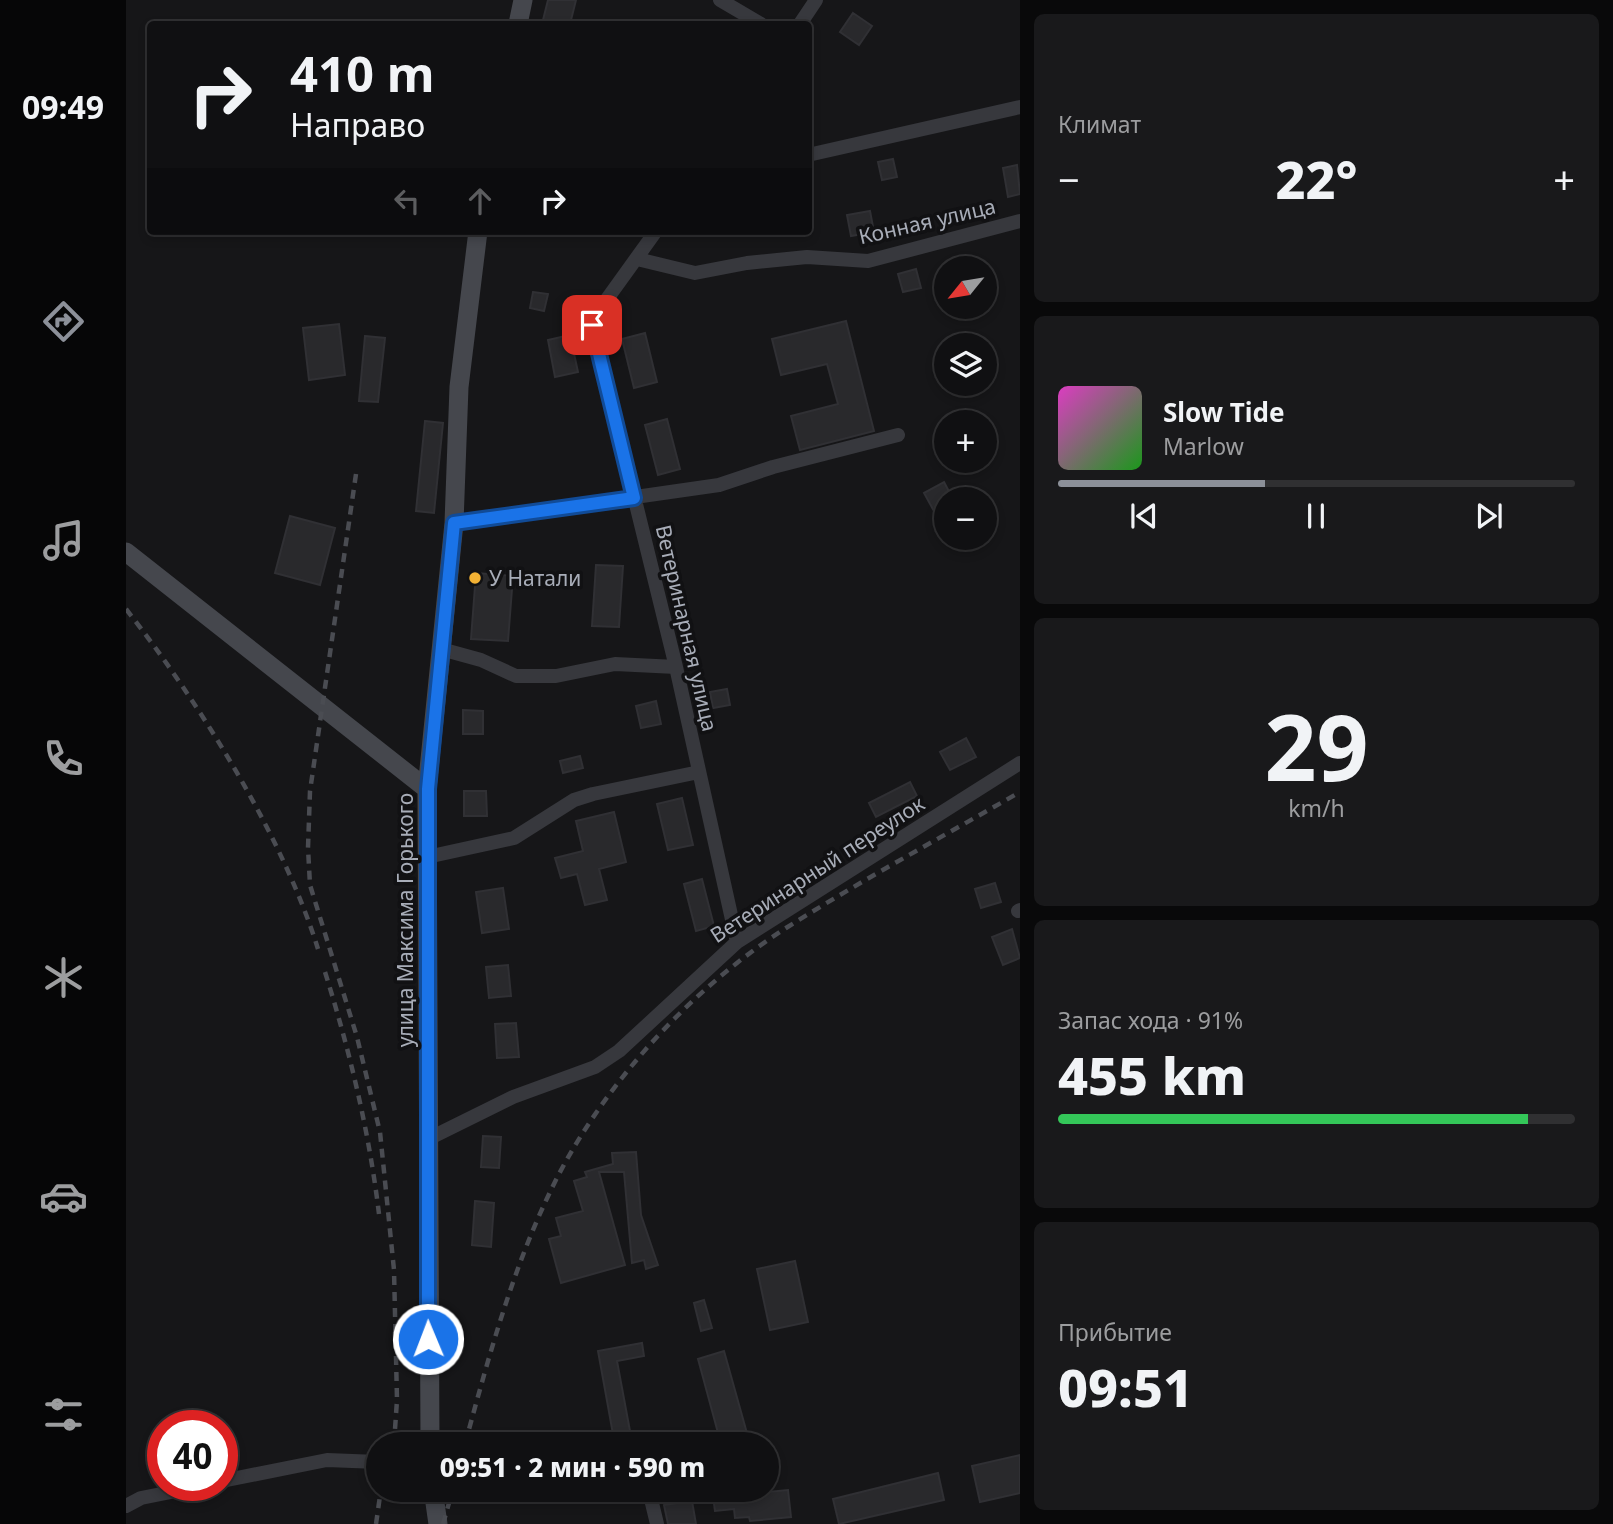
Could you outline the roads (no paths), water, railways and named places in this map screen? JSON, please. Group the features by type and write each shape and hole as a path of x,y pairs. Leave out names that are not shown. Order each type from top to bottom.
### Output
{"street":[{"path":"519,21 523,0"},
{"path":"720,0 756,21"},
{"path":"802,21 816,0"},
{"path":"812,154 1020,107"},
{"name":"Конная улица","path":"637,259 695,273 747,263 807,257 868,261 1020,221"},
{"name":"улица Максима Горького","path":"430,1432 426,1140 428,789 454,523 459,387 478,235"},
{"path":"637,259 653,235"},
{"name":"Ветеринарная улица","path":"637,259 602,306 592,325 676,667 737,942"},
{"path":"454,523 719,485 773,467 898,435"},
{"path":"126,552 428,789"},
{"path":"441,649 481,660 516,676 556,676 615,664 676,667"},
{"name":"Ветеринарный переулок","path":"426,1140 513,1097 595,1067 619,1051 737,942 1020,763"},
{"path":"428,856 514,838 573,800 699,772"},
{"path":"238,1478 327,1460 366,1462"},
{"path":"126,1506 147,1497"},
{"path":"435,1502 438,1524"},
{"path":"652,1502 657,1524"}],"railway":[{"path":"356,474 310,791 308,848 310,885 357,1037 380,1132 394,1270 397,1400 395,1432"},
{"path":"126,609 182,685 261,816 284,861 318,949"},
{"path":"468,1432 505,1306 543,1206 580,1138 629,1069 687,1006 752,952 844,893 1020,792"},
{"path":"325,972 358,1092 379,1214"},
{"path":"376,1524 379,1502"},
{"path":"443,1524 449,1502"}],"place":[{"name":"У Натали","path":"475,578"}]}
